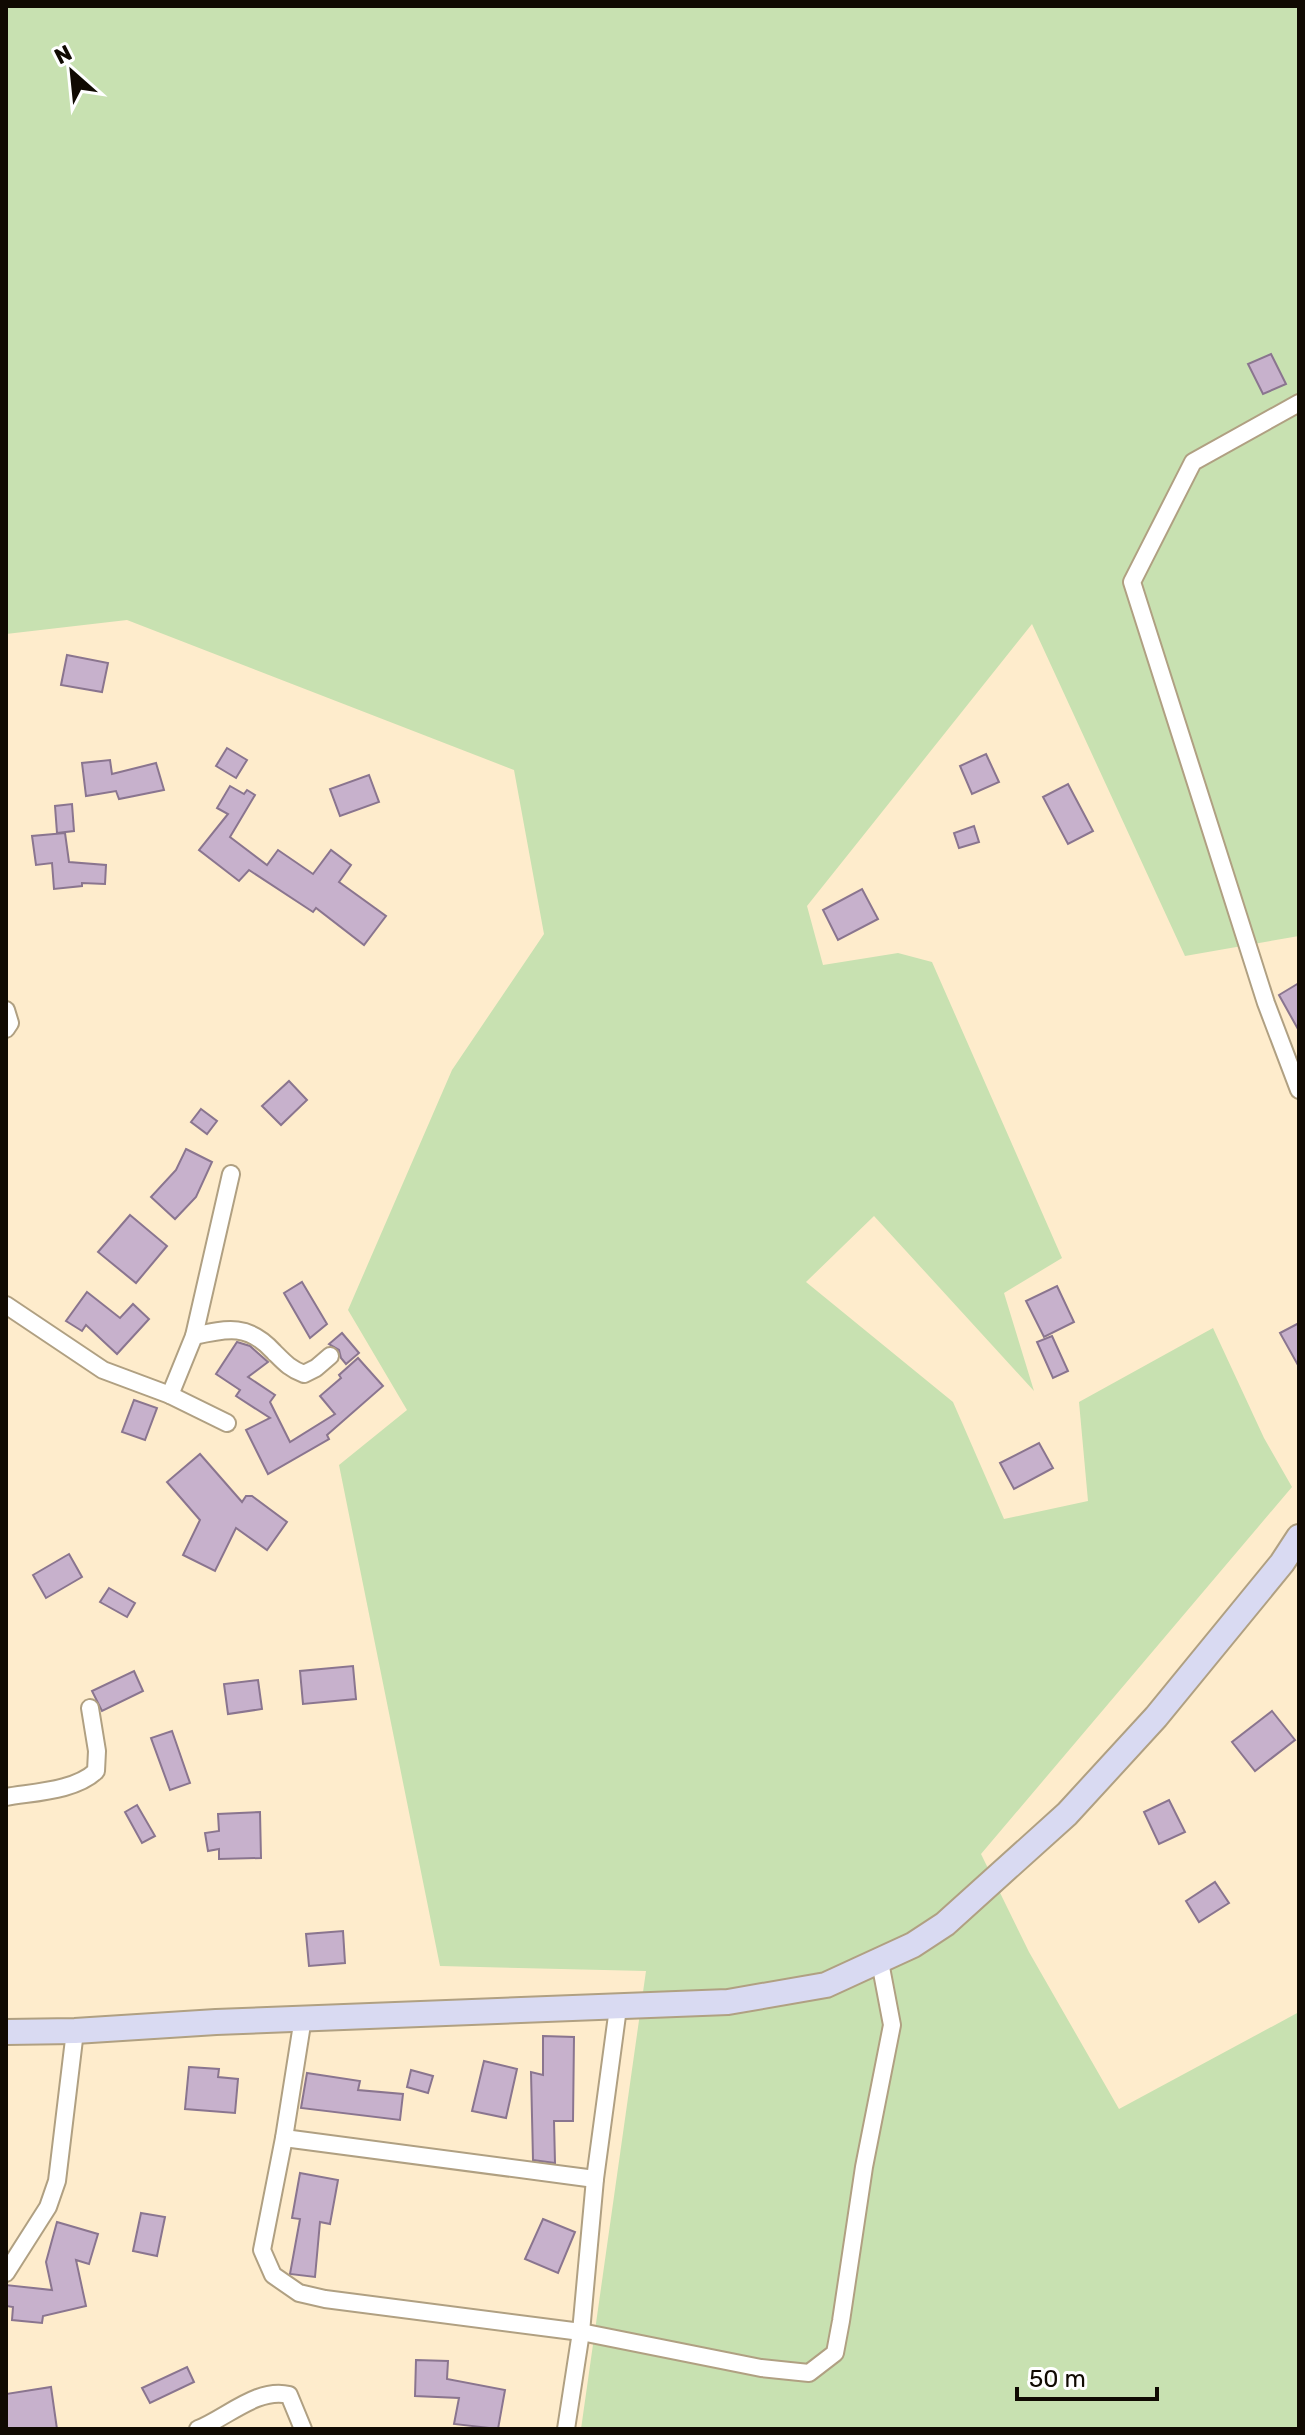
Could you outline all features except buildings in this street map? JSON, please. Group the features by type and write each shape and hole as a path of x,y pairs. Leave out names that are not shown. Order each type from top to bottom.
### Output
{"street":[{"path":"1299,403 1193,462 1132,582 1266,1003 1299,1090"},
{"path":"6,1010 10,1023 6,1029"},
{"path":"170,1395 194,1336 231,1174"},
{"path":"6,1305 103,1370 170,1395 227,1423"},
{"path":"194,1336 241,1328 265,1341 290,1370 304,1374 330,1356"},
{"path":"6,2032 728,2002 826,1985 880,1962 945,1924 1067,1814 1156,1717 1282,1563 1299,1537"},
{"path":"6,1797 75,1784 96,1771 97,1751 90,1708"},
{"path":"303,2018 262,2250 273,2275 299,2293 325,2299 581,2332 761,2368 809,2373 835,2353 864,2167 892,2025 880,1962"},
{"path":"566,2429 581,2332 595,2179 618,2008"},
{"path":"6,2273 48,2207 57,2181 75,2031"},
{"path":"284,2138 595,2179"},
{"path":"209,2427 262,2396 278,2392 289,2395 303,2429"}],"green space":[{"path":"6,6 1299,6 1299,936 1185,956 1032,624 807,906 823,965 898,953 932,962 1062,1258 1004,1293 1034,1391 874,1216 806,1282 953,1402 1004,1519 1088,1501 1079,1402 1213,1328 1264,1438 1292,1487 981,1854 1029,1952 1119,2109 1299,2012 1299,2429 581,2429 646,1971 440,1966 339,1465 407,1410 348,1310 452,1070 544,934 514,770 127,620 6,634"}]}
